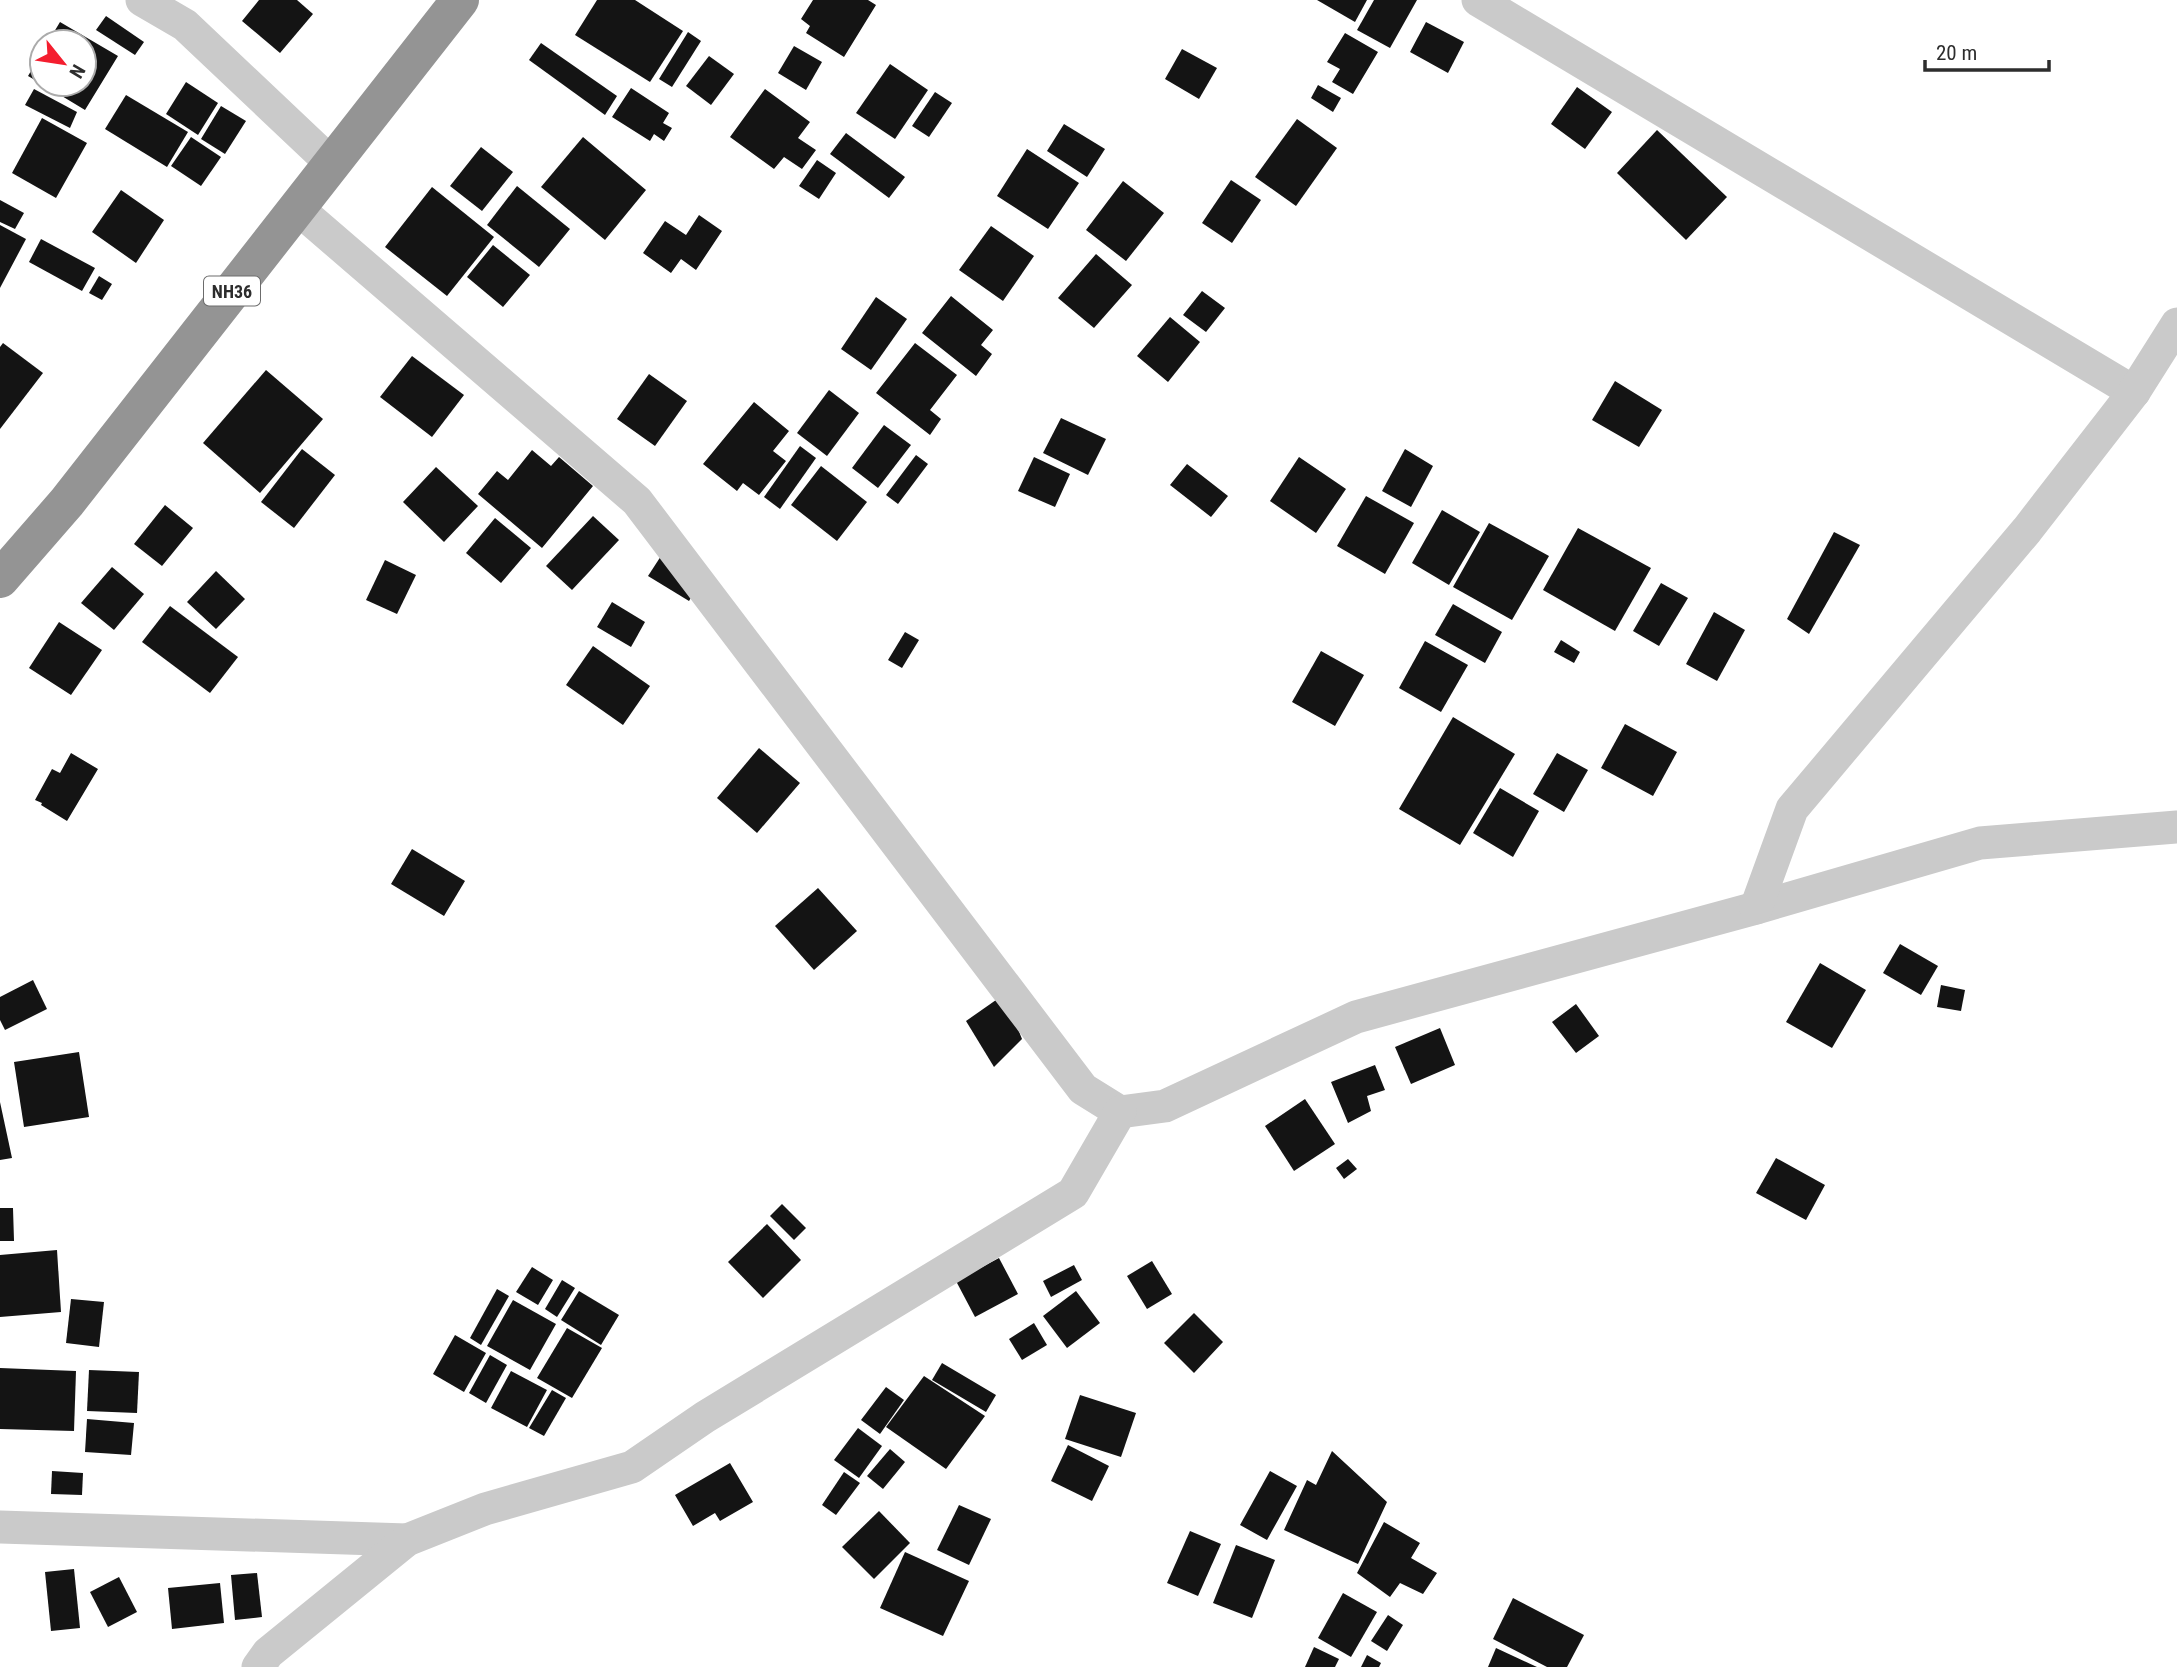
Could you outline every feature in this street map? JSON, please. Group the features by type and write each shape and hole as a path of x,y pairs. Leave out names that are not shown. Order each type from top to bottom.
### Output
{"highway":[{"name":"NH36","path":"0,579 67,502 460,0"}],"street":[{"path":"142,0 185,25 332,164"},
{"path":"1478,0 2134,392"},
{"path":"297,208 637,501 1083,1088 1120,1112 1165,1106 1356,1017 1756,908 1980,843 2177,827"},
{"path":"1756,908 1792,809 2027,530 2134,392 2177,324"},
{"path":"258,1667 268,1653 407,1540 485,1509 632,1467 705,1417 1073,1193 1120,1112"},
{"path":"0,1527 407,1540"}],"building":[{"path":"259,0 297,0 313,14 280,53 242,21"},
{"path":"597,0 635,0 683,31 650,82 575,35"},
{"path":"813,0 868,0 876,5 844,57 806,33 810,26 801,19"},
{"path":"1317,0 1367,0 1355,22"},
{"path":"1374,0 1417,0 1390,48 1357,30"},
{"path":"106,16 144,42 135,55 98,31"},
{"path":"60,22 70,28 56,28"},
{"path":"1426,22 1464,42 1448,73 1410,52"},
{"path":"688,32 701,41 672,87 659,79"},
{"path":"1345,33 1378,52 1353,94 1332,82 1340,69 1327,62"},
{"path":"541,43 617,96 605,115 529,60"},
{"path":"98,44 118,56 98,89"},
{"path":"794,46 822,62 806,90 778,73"},
{"path":"1182,49 1217,68 1199,99 1165,79"},
{"path":"709,56 734,74 711,105 686,86"},
{"path":"890,64 928,90 895,139 856,113"},
{"path":"186,82 218,103 198,135 166,114"},
{"path":"1318,85 1341,98 1333,112 1311,98"},
{"path":"1577,87 1612,112 1585,149 1551,124"},
{"path":"631,88 669,113 663,123 672,128 664,141 654,134 650,141 612,117"},
{"path":"765,89 810,122 798,138 816,150 802,169 784,157 774,169 730,137"},
{"path":"935,92 952,103 929,137 912,126"},
{"path":"126,95 188,132 167,167 105,129"},
{"path":"29,98 51,98 77,112 70,128 25,105"},
{"path":"65,98 92,98 85,110"},
{"path":"221,106 246,121 225,154 201,139"},
{"path":"42,118 87,143 56,198 12,173"},
{"path":"1297,119 1337,148 1296,206 1255,177"},
{"path":"1064,124 1105,149 1087,177 1047,151"},
{"path":"1657,130 1727,197 1686,240 1617,173"},
{"path":"846,133 905,177 889,198 830,154"},
{"path":"191,137 221,157 201,186 171,166"},
{"path":"583,137 646,190 605,240 541,187"},
{"path":"481,147 513,172 482,211 450,186"},
{"path":"1027,149 1079,183 1048,229 997,196"},
{"path":"817,160 836,173 819,199 799,186"},
{"path":"1231,180 1261,200 1232,243 1202,223"},
{"path":"1123,181 1164,213 1126,261 1086,230"},
{"path":"517,186 570,229 539,267 487,225"},
{"path":"432,187 494,237 447,296 385,247"},
{"path":"121,190 164,220 136,263 92,232"},
{"path":"0,200 24,213 15,229 0,222"},
{"path":"699,215 722,231 696,270 681,259 671,273 643,253 665,221 686,235"},
{"path":"0,225 26,239 0,288"},
{"path":"991,226 1034,256 1003,301 959,270"},
{"path":"41,239 95,268 82,291 29,262"},
{"path":"493,245 530,275 503,307 467,277"},
{"path":"1096,254 1132,285 1094,328 1058,298"},
{"path":"99,276 112,284 102,300 89,293"},
{"path":"1202,291 1225,308 1206,332 1183,315"},
{"path":"951,296 993,330 981,345 992,354 976,376 922,333"},
{"path":"876,297 907,319 871,370 841,349"},
{"path":"1170,317 1200,342 1168,382 1137,356"},
{"path":"3,343 43,373 0,429 0,347"},
{"path":"915,343 957,375 930,410 941,419 930,435 876,393"},
{"path":"412,356 464,395 432,437 380,397"},
{"path":"266,370 323,419 260,493 203,443"},
{"path":"649,374 687,401 655,446 617,419"},
{"path":"1615,381 1662,410 1639,447 1592,420"},
{"path":"829,390 859,413 827,456 797,433"},
{"path":"754,402 789,431 773,451 786,461 759,495 743,483 737,491 703,464"},
{"path":"1061,418 1106,439 1088,475 1043,453"},
{"path":"884,425 911,445 878,488 852,468"},
{"path":"800,446 816,458 780,509 764,497"},
{"path":"302,449 335,475 294,528 261,502"},
{"path":"1405,449 1433,466 1411,507 1382,491"},
{"path":"532,450 551,466 559,457 593,486 542,548 478,494 497,471 508,480"},
{"path":"916,455 928,464 898,504 886,495"},
{"path":"1034,457 1070,474 1055,507 1018,491"},
{"path":"1299,457 1346,489 1316,533 1270,501"},
{"path":"1187,464 1228,496 1211,517 1170,485"},
{"path":"821,466 867,502 837,541 791,505"},
{"path":"436,467 478,506 444,542 403,502"},
{"path":"1366,496 1414,523 1385,574 1337,546"},
{"path":"165,505 193,528 162,566 134,544"},
{"path":"1442,510 1480,532 1449,585 1412,563"},
{"path":"593,516 619,540 572,590 546,566"},
{"path":"495,518 531,548 501,583 466,553"},
{"path":"1489,523 1549,556 1512,620 1453,587"},
{"path":"1578,528 1651,568 1615,631 1543,590"},
{"path":"1834,532 1860,545 1809,634 1787,619"},
{"path":"661,556 695,591 689,601 648,576"},
{"path":"385,560 416,575 397,614 366,600"},
{"path":"112,567 144,594 114,630 81,603"},
{"path":"216,571 245,599 216,629 187,602"},
{"path":"1661,583 1688,598 1659,646 1633,631"},
{"path":"612,602 645,622 631,647 597,627"},
{"path":"1453,604 1502,632 1485,663 1435,635"},
{"path":"170,606 238,657 210,693 142,642"},
{"path":"1714,612 1745,630 1717,681 1686,664"},
{"path":"59,622 102,650 71,695 29,668"},
{"path":"905,632 919,640 902,668 888,660"},
{"path":"1561,640 1580,652 1574,663 1554,652"},
{"path":"1425,641 1468,665 1441,712 1399,688"},
{"path":"593,646 650,686 623,725 566,685"},
{"path":"1321,651 1364,675 1335,726 1292,702"},
{"path":"1453,717 1515,754 1460,845 1399,809"},
{"path":"1625,724 1677,752 1653,796 1601,768"},
{"path":"759,748 800,783 757,833 717,798"},
{"path":"71,753 98,769 67,821 35,800 52,769 60,773"},
{"path":"1557,753 1588,770 1564,812 1533,794"},
{"path":"1500,788 1539,811 1513,857 1473,833"},
{"path":"412,849 465,881 444,916 391,884"},
{"path":"818,888 857,931 814,970 775,926"},
{"path":"1900,944 1938,966 1921,995 1883,973"},
{"path":"1820,963 1866,990 1832,1048 1786,1022"},
{"path":"33,980 47,1009 5,1030 0,1020 0,997"},
{"path":"1941,985 1965,990 1961,1011 1937,1007"},
{"path":"996,1000 1012,1014 1022,1039 994,1067 966,1021"},
{"path":"1576,1004 1599,1036 1576,1053 1552,1022"},
{"path":"1440,1028 1455,1065 1411,1084 1395,1047"},
{"path":"79,1052 89,1117 24,1127 14,1062"},
{"path":"1375,1065 1385,1090 1367,1096 1371,1111 1348,1123 1331,1082"},
{"path":"1305,1099 1335,1144 1294,1171 1265,1126"},
{"path":"0,1102 12,1158 0,1160"},
{"path":"1776,1158 1825,1185 1806,1220 1756,1193"},
{"path":"1348,1159 1357,1169 1344,1179 1336,1168"},
{"path":"782,1204 806,1228 794,1240 770,1216"},
{"path":"0,1208 13,1208 14,1241 0,1241"},
{"path":"767,1224 801,1260 763,1298 728,1262"},
{"path":"57,1250 61,1312 0,1317 0,1255"},
{"path":"999,1258 1018,1294 975,1317 956,1281"},
{"path":"1152,1261 1172,1294 1147,1309 1127,1276"},
{"path":"1074,1265 1082,1280 1051,1297 1043,1281"},
{"path":"532,1267 553,1280 538,1305 516,1292"},
{"path":"562,1280 575,1288 557,1317 545,1309"},
{"path":"497,1289 509,1296 481,1345 470,1338"},
{"path":"579,1291 619,1315 601,1345 561,1320"},
{"path":"1076,1291 1100,1323 1067,1348 1043,1316"},
{"path":"71,1299 104,1302 99,1347 66,1343"},
{"path":"513,1300 556,1324 530,1370 487,1346"},
{"path":"1194,1313 1223,1342 1194,1373 1164,1343"},
{"path":"1034,1323 1047,1345 1022,1360 1009,1339"},
{"path":"567,1328 602,1348 572,1398 537,1378"},
{"path":"455,1335 486,1353 464,1392 433,1374"},
{"path":"490,1355 507,1365 486,1403 469,1393"},
{"path":"942,1363 996,1395 986,1412 932,1380"},
{"path":"0,1368 76,1371 74,1431 0,1429"},
{"path":"89,1370 139,1372 137,1413 87,1411"},
{"path":"511,1371 547,1390 527,1427 491,1408"},
{"path":"924,1376 985,1416 946,1469 886,1427"},
{"path":"886,1387 904,1400 880,1434 861,1420"},
{"path":"552,1390 566,1398 544,1436 529,1428"},
{"path":"1080,1395 1136,1413 1121,1457 1065,1439"},
{"path":"87,1419 134,1423 131,1455 85,1452"},
{"path":"858,1428 882,1446 859,1478 834,1460"},
{"path":"1068,1445 1109,1466 1092,1501 1051,1481"},
{"path":"890,1449 905,1462 883,1489 867,1476"},
{"path":"1332,1451 1387,1502 1358,1564 1284,1530 1307,1480 1316,1485"},
{"path":"730,1463 753,1502 720,1521 715,1513 693,1526 675,1495"},
{"path":"52,1471 83,1473 82,1495 51,1494"},
{"path":"1270,1471 1297,1486 1267,1540 1240,1525"},
{"path":"844,1472 860,1483 836,1515 822,1505"},
{"path":"959,1505 991,1519 969,1565 937,1550"},
{"path":"879,1511 910,1543 874,1579 842,1547"},
{"path":"1384,1522 1420,1543 1411,1558 1437,1573 1423,1594 1400,1583 1390,1597 1357,1573"},
{"path":"1190,1531 1221,1544 1198,1596 1167,1583"},
{"path":"1236,1545 1275,1560 1252,1618 1213,1603"},
{"path":"905,1552 969,1581 943,1636 880,1608"},
{"path":"74,1569 80,1628 51,1631 45,1572"},
{"path":"257,1573 262,1617 235,1620 231,1575"},
{"path":"119,1577 137,1612 108,1627 90,1592"},
{"path":"220,1583 224,1623 172,1629 168,1588"},
{"path":"1343,1593 1377,1612 1351,1657 1318,1638"},
{"path":"1513,1598 1584,1635 1567,1667 1547,1667 1493,1639"},
{"path":"1388,1615 1403,1625 1387,1651 1371,1641"},
{"path":"1314,1647 1339,1659 1335,1667 1305,1667"},
{"path":"1496,1648 1537,1667 1488,1667"},
{"path":"1367,1655 1381,1663 1379,1667 1361,1667"}]}
